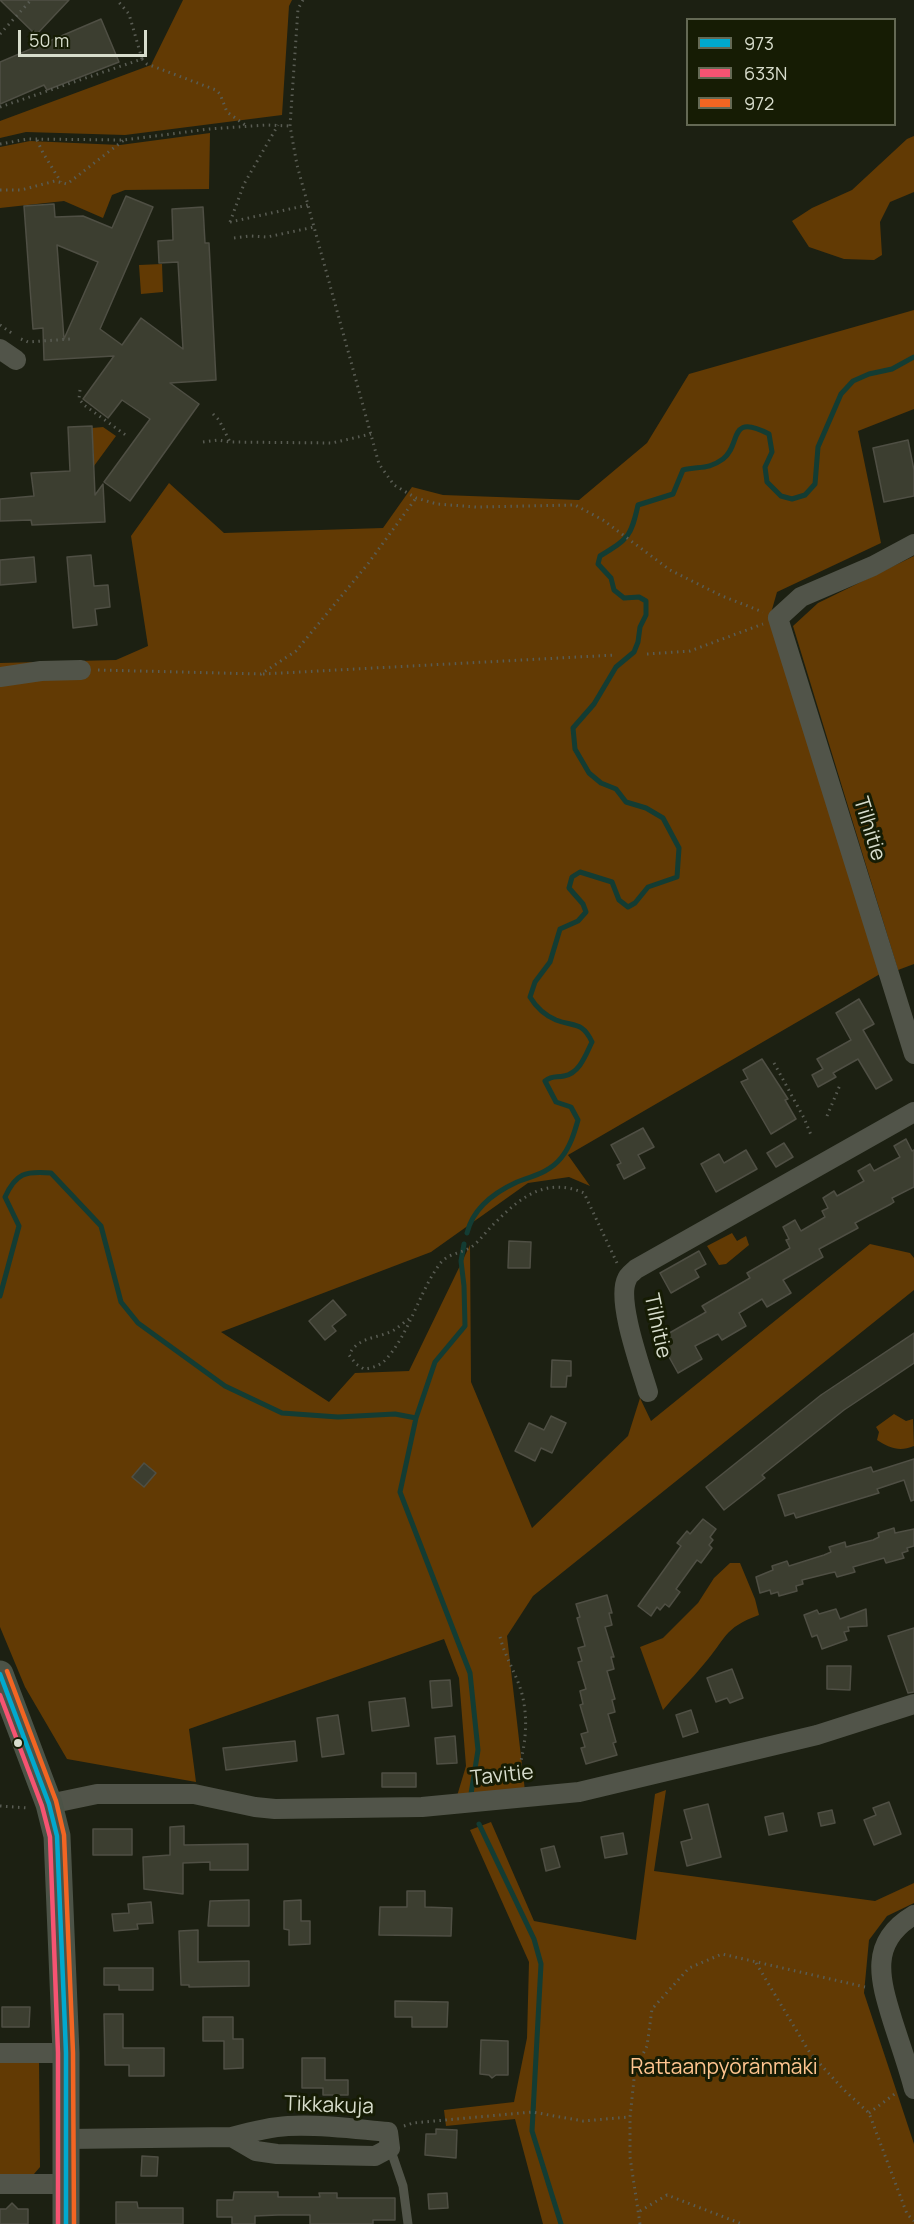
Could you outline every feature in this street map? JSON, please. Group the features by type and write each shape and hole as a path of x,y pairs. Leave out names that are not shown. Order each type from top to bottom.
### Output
{"main road":[{"path":"0,1674 42,1806 57,1836 66,2054 66,2224"}],"street":[{"path":"778,618 801,597 873,566 914,544"},
{"name":"Tilhitie","path":"778,618 914,1054"},
{"path":"0,677 41,671 81,670"},
{"name":"Tilhitie","path":"648,1392 629,1327 624,1290 627,1278 636,1269 914,1112"},
{"name":"Tavitie","path":"42,1806 98,1794 200,1794 255,1807 275,1809 422,1807 579,1792 817,1735 914,1704"},
{"path":"913,2085 880,1971 882,1955 889,1939 896,1929 914,1915"},
{"path":"0,2053 66,2054"},
{"name":"Tikkakuja","path":"67,2139 232,2137 256,2130 289,2126 389,2140"},
{"name":"Tikkakuja","path":"232,2137 255,2151 277,2154 375,2156 389,2140"},
{"path":"0,2184 66,2184"}],"lane":[{"path":"389,2140 403,2186 408,2224"}],"path":[{"path":"0,34 31,0"},
{"path":"117,0 129,15 142,59 147,64 216,90 227,112 247,126"},
{"path":"303,0 298,9 290,126 297,165 379,464 394,485 416,498 437,504 476,507 575,505 603,520 670,570 722,596 778,618"},
{"path":"0,107 142,59"},
{"path":"278,125 244,184 230,222 308,205"},
{"path":"1,143 37,139 124,140 247,126 290,126"},
{"path":"37,139 61,182"},
{"path":"0,190 21,190 56,181 67,184 124,140"},
{"path":"232,215 242,219"},
{"path":"234,238 267,237 314,227"},
{"path":"0,324 28,342 71,339"},
{"path":"80,390 80,399 84,405 127,436"},
{"path":"213,414 219,420 230,442"},
{"path":"203,442 218,440 332,443 371,434"},
{"path":"261,674 296,651 367,565 416,498"},
{"path":"647,654 690,651 778,618"},
{"path":"81,670 261,674 615,655"},
{"path":"774,1063 811,1135"},
{"path":"828,1116 840,1085"},
{"path":"410,1318 394,1330 363,1340 353,1346 349,1354 351,1359 364,1370 377,1366 387,1358 410,1318 440,1264 458,1251 471,1247 511,1208 539,1190 549,1187 569,1187 584,1193 593,1208 612,1254 627,1278"},
{"path":"500,1637 505,1656 521,1692 527,1729 517,1776 508,1780"},
{"path":"0,1806 42,1806"},
{"path":"640,2224 630,2157 630,2117 635,2070 647,2046 652,2009 689,1968 722,1954 884,1991"},
{"path":"756,1963 810,2053 869,2113 907,2214 914,2221"},
{"path":"869,2113 913,2085"},
{"path":"389,2140 413,2123 532,2112 583,2121 630,2117"},
{"path":"639,2212 668,2195 742,2224"}],"green space":[{"path":"183,0 292,0 289,6 282,115 125,135 26,132 0,138 0,121 151,65"},
{"path":"210,133 209,189 125,190 112,195 103,218 64,201 0,208 0,147 30,141 120,145"},
{"path":"914,136 914,192 890,202 880,222 882,255 874,260 844,259 809,247 792,221 812,208 852,190 907,139"},
{"path":"162,264 163,292 141,294 139,265"},
{"path":"914,310 914,409 858,431 881,543 777,592 769,620 880,974 568,1155 590,1186 569,1177 528,1183 431,1252 221,1332 329,1402 355,1373 409,1371 470,1245 471,1382 532,1528 628,1436 640,1398 651,1421 870,1244 910,1253 914,1258 914,1290 533,1596 507,1636 525,1791 457,1796 466,1766 459,1678 444,1639 189,1729 196,1782 67,1759 25,1687 0,1627 0,663 116,660 148,646 131,536 169,483 224,533 383,528 412,487 443,495 579,500 647,443 689,374"},
{"path":"103,427 116,436 94,466 92,428"},
{"path":"914,556 914,964 898,970 793,626 818,603"},
{"path":"732,1233 737,1241 746,1236 749,1245 726,1264 719,1265 707,1246"},
{"path":"894,1414 906,1421 913,1419 914,1446 904,1449 895,1448 877,1440 879,1432 876,1427"},
{"path":"730,1563 740,1563 759,1615 738,1625 726,1635 699,1670 663,1710 640,1647 663,1638 698,1603 714,1578"},
{"name":"Rattaanpyöränmäki","path":"666,1790 654,1871 875,1901 914,1883 914,1903 887,1916 869,1940 864,1993 914,2144 914,2224 543,2224 515,2119 446,2126 444,2110 514,2102 527,2038 529,1962 470,1830 491,1822 534,1921 636,1940 655,1794"},
{"path":"0,2059 39,2059 40,2167 34,2174 0,2174"}],"building":[{"path":"0,0 69,0 36,35"},
{"path":"101,19 119,62 47,90 44,85 0,104 0,62"},
{"path":"126,196 153,207 100,329 122,345 141,318 183,349 178,262 159,263 158,241 173,240 172,209 203,207 205,243 209,243 216,380 170,383 199,404 130,501 104,482 150,419 122,400 108,418 83,399 114,356 44,360 43,328 33,329 24,206 54,204 55,217 83,216 112,228","holes":["57,245 98,262 64,339"]},
{"path":"92,426 95,495 103,484 105,522 32,525 31,520 0,521 0,499 34,496 31,473 70,471 68,427"},
{"path":"908,440 914,470 914,496 884,502 873,448"},
{"path":"91,555 94,586 108,585 110,607 95,609 97,625 73,628 67,557"},
{"path":"34,557 36,582 0,585 0,560"},
{"path":"859,999 874,1024 863,1030 892,1080 876,1089 858,1059 833,1073 836,1077 818,1087 812,1075 823,1069 817,1059 851,1040 836,1013"},
{"path":"762,1059 788,1099 785,1100 796,1119 771,1134 741,1082 748,1079 743,1070"},
{"path":"643,1128 654,1147 638,1155 645,1168 624,1179 617,1165 621,1163 611,1145"},
{"path":"906,1139 912,1151 914,1150 914,1187 892,1198 894,1202 891,1204 855,1223 858,1228 819,1249 823,1257 783,1280 791,1293 767,1307 762,1299 739,1313 746,1326 722,1340 718,1334 695,1346 702,1359 678,1373 659,1339 706,1312 702,1306 750,1278 747,1273 790,1248 786,1240 789,1239 783,1227 795,1220 801,1231 825,1217 822,1211 828,1208 823,1198 834,1191 837,1196 864,1181 858,1171 870,1164 874,1171 900,1157 894,1146"},
{"path":"784,1143 793,1157 776,1167 767,1153"},
{"path":"746,1150 757,1169 716,1192 701,1164 719,1154 724,1163"},
{"path":"509,1241 531,1242 530,1268 508,1268"},
{"path":"699,1251 706,1264 695,1270 699,1277 671,1293 660,1273"},
{"path":"333,1300 346,1315 332,1326 336,1331 325,1340 309,1321"},
{"path":"914,1333 914,1363 844,1410 762,1475 765,1478 724,1510 706,1487 821,1395"},
{"path":"552,1360 571,1361 571,1376 567,1376 566,1387 551,1387"},
{"path":"551,1416 566,1423 552,1453 541,1448 535,1461 515,1451 529,1423 544,1430"},
{"path":"914,1459 914,1500 911,1501 904,1480 877,1489 879,1493 796,1518 794,1513 785,1516 778,1495 871,1467 873,1472"},
{"path":"144,1463 156,1473 144,1487 132,1477"},
{"path":"703,1519 716,1529 710,1537 713,1540 709,1545 712,1548 701,1563 697,1560 676,1589 680,1592 669,1607 665,1604 660,1610 657,1607 651,1616 638,1606 681,1546 677,1543 687,1531 690,1534"},
{"path":"894,1528 895,1533 914,1529 914,1546 902,1553 904,1558 886,1563 884,1558 853,1567 855,1572 837,1577 835,1572 802,1580 803,1584 796,1586 797,1591 779,1596 778,1592 771,1594 770,1590 760,1593 756,1577 773,1570 772,1566 787,1561 789,1566 824,1555 831,1552 829,1547 845,1542 846,1547 873,1540 879,1537 878,1533"},
{"path":"607,1595 612,1613 609,1613 612,1625 605,1627 614,1657 611,1657 614,1669 607,1671 615,1699 612,1700 615,1712 608,1714 616,1742 613,1743 617,1755 586,1764 581,1748 585,1747 581,1734 588,1732 580,1705 583,1704 580,1691 586,1689 578,1662 582,1661 578,1648 585,1646 577,1618 580,1617 576,1604"},
{"path":"836,1609 840,1619 866,1609 867,1626 848,1627 849,1631 844,1632 847,1640 822,1649 817,1635 812,1637 804,1615 817,1610 819,1614"},
{"path":"914,1628 914,1692 908,1693 888,1636"},
{"path":"827,1666 851,1666 850,1690 827,1689"},
{"path":"732,1669 743,1698 730,1703 727,1698 716,1702 707,1678"},
{"path":"450,1680 452,1706 432,1708 430,1681"},
{"path":"405,1698 409,1726 372,1731 369,1702"},
{"path":"691,1710 698,1732 683,1737 676,1715"},
{"path":"338,1715 344,1754 322,1757 317,1718"},
{"path":"455,1736 457,1763 437,1764 435,1738"},
{"path":"295,1741 297,1761 226,1770 223,1748"},
{"path":"382,1773 416,1773 416,1787 382,1787"},
{"path":"889,1802 901,1834 874,1845 864,1820 876,1815 873,1808"},
{"path":"708,1804 721,1857 687,1866 681,1842 692,1839 684,1810"},
{"path":"832,1810 835,1823 821,1826 818,1813"},
{"path":"783,1813 787,1831 769,1835 765,1817"},
{"path":"184,1826 184,1845 248,1844 248,1870 210,1870 210,1862 183,1863 183,1894 144,1889 143,1857 170,1855 170,1827"},
{"path":"93,1829 132,1829 132,1855 93,1855"},
{"path":"623,1833 627,1854 605,1858 601,1837"},
{"path":"554,1846 560,1867 546,1871 541,1849"},
{"path":"407,1891 425,1891 425,1907 452,1908 451,1936 379,1935 380,1907 407,1907"},
{"path":"249,1900 249,1926 208,1926 210,1901"},
{"path":"301,1900 301,1921 310,1921 310,1944 289,1945 289,1930 284,1929 284,1901"},
{"path":"151,1902 153,1923 137,1924 138,1929 114,1931 112,1914 129,1913 128,1904"},
{"path":"198,1930 198,1962 249,1961 249,1986 189,1987 189,1985 181,1985 179,1931"},
{"path":"104,1968 153,1968 153,1990 119,1990 119,1985 104,1985"},
{"path":"395,2001 448,2002 447,2027 412,2027 412,2017 395,2017"},
{"path":"2,2007 30,2007 29,2027 2,2027"},
{"path":"104,2014 123,2014 123,2048 164,2048 164,2076 129,2076 129,2065 105,2065"},
{"path":"203,2017 233,2017 233,2039 243,2039 243,2068 224,2069 224,2041 203,2041"},
{"path":"481,2040 508,2041 508,2075 496,2075 492,2078 489,2075 480,2074"},
{"path":"302,2058 325,2058 325,2080 348,2080 348,2095 323,2095 323,2088 302,2088"},
{"path":"436,2129 457,2130 456,2158 425,2155 426,2134 436,2134"},
{"path":"142,2156 158,2157 157,2176 141,2176"},
{"path":"234,2192 278,2192 278,2197 320,2197 319,2193 337,2193 337,2198 395,2198 395,2220 373,2220 373,2224 310,2224 310,2215 278,2215 255,2216 255,2224 232,2224 232,2217 217,2217 217,2200 233,2200"},
{"path":"447,2193 448,2208 429,2209 428,2194"},
{"path":"116,2202 137,2202 138,2208 183,2208 183,2224 116,2224"},
{"path":"12,2203 18,2209 28,2209 28,2224 0,2224 0,2209 6,2209"}],"waterway":[{"path":"467,1233 474,1216 492,1196 557,1163 567,1149 578,1120 571,1107 556,1102 545,1081 574,1071 582,1062 592,1042 581,1028 548,1016 530,997 535,982 550,962 560,929 578,921 586,912 583,904 569,888 572,877 580,872 612,882 619,900 628,907 635,903 648,887 677,877 679,848 663,818 646,808 626,802 616,789 601,783 589,773 575,749 573,728 594,704 616,667 634,652 640,627 646,615 646,601 639,597 624,598 614,590 611,578 598,564 600,556 627,536 638,505 673,494 683,470 708,466 723,459 729,453 737,433 747,427 769,434 772,452 765,467 767,482 781,496 792,499 805,495 815,484 818,447 841,394 853,381 869,374 892,369 914,357"},
{"path":"0,1296 19,1226 5,1197 13,1183 22,1175 51,1173 101,1226 121,1302 138,1323 225,1386 282,1413 338,1417 395,1414 416,1418"},
{"path":"464,1244 461,1261 465,1326 435,1362 416,1418 400,1492 470,1673 478,1750 471,1794"},
{"path":"479,1824 534,1939 541,1964 532,2131 561,2224"}],"transit line":[{"name":"972","path":"7,1671 56,1801 64,1835 73,2053 74,2224"},
{"name":"973","path":"0,1674 49,1804 57,1836 66,2053 66,2224"},
{"name":"633N","path":"0,1695 42,1806 50,1837 58,2053 58,2224"}]}
